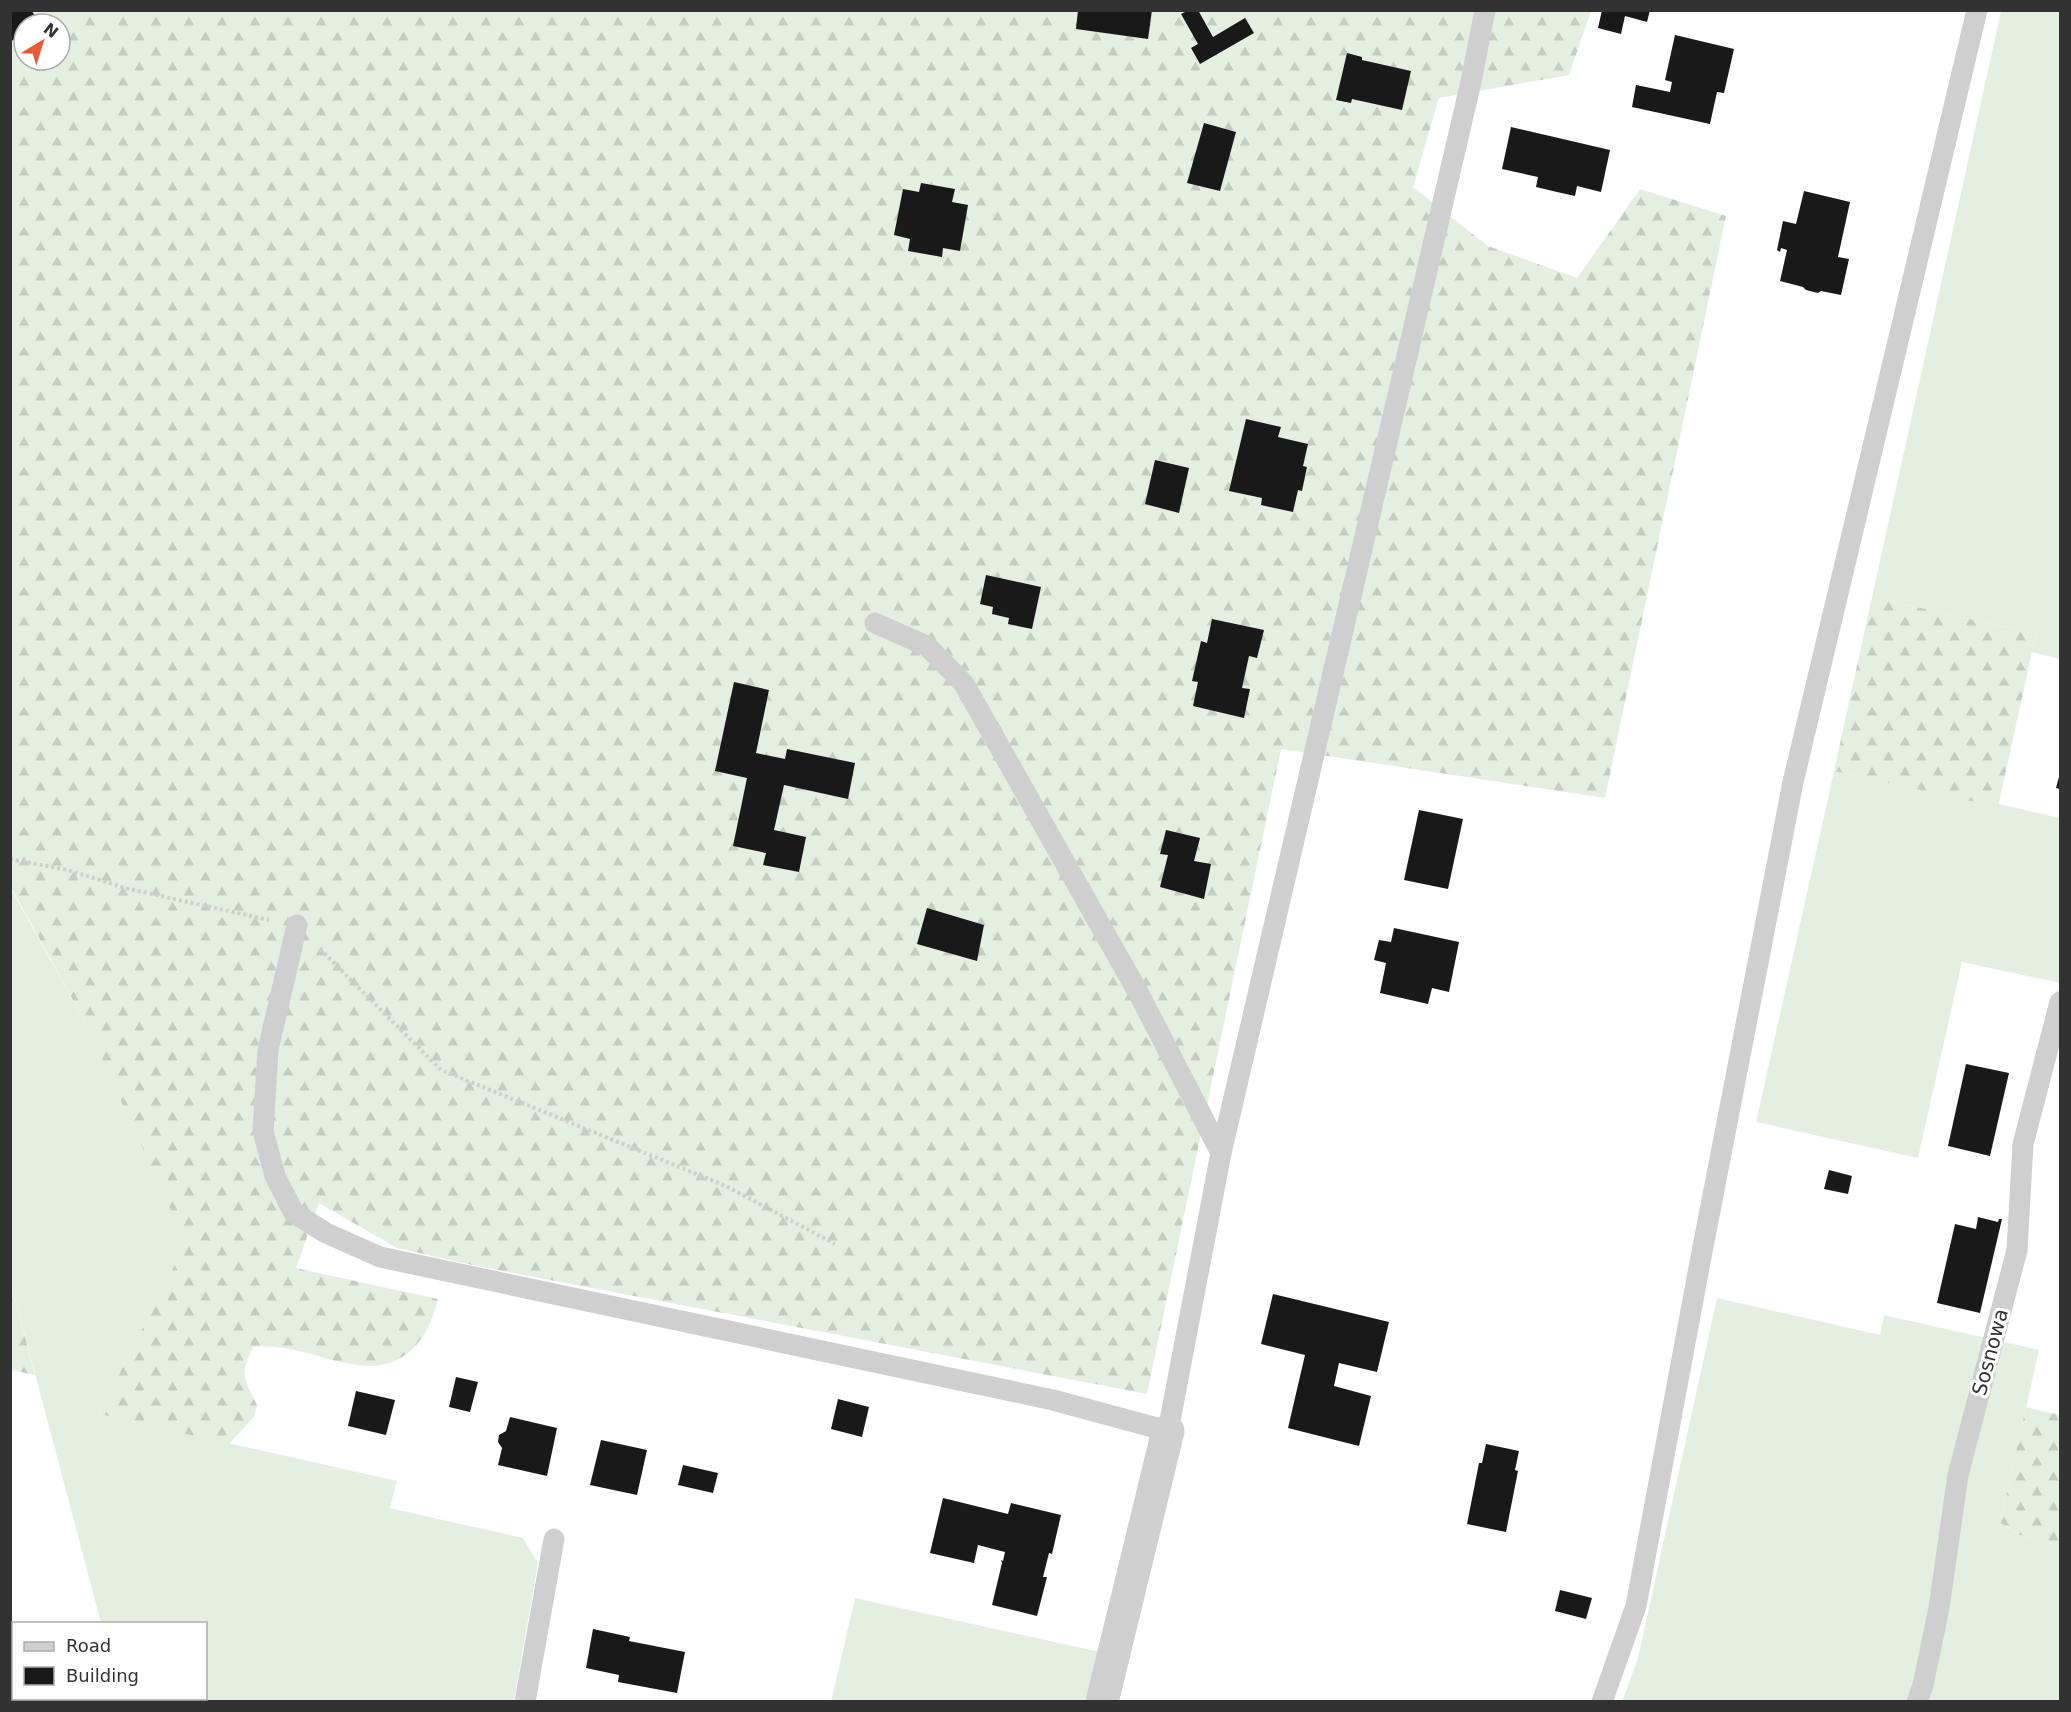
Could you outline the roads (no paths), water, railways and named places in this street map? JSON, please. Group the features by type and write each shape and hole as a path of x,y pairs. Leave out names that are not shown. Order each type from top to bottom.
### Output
{"street":[{"path":"1102,1701 1168,1431"}],"lane":[{"path":"297,925 268,1050 263,1131 275,1176 294,1213 326,1233 380,1257 1053,1400 1168,1431 1221,1153 1472,82 1485,10"},
{"path":"1602,1701 1636,1606 1793,782 1977,10"},
{"path":"875,623 927,646 964,684 1138,992 1221,1153"},
{"name":"Sosnowa","path":"1917,1701 1923,1684 1939,1608 1958,1475 2017,1250 2023,1144 2061,1002"},
{"path":"525,1701 554,1539"}]}
